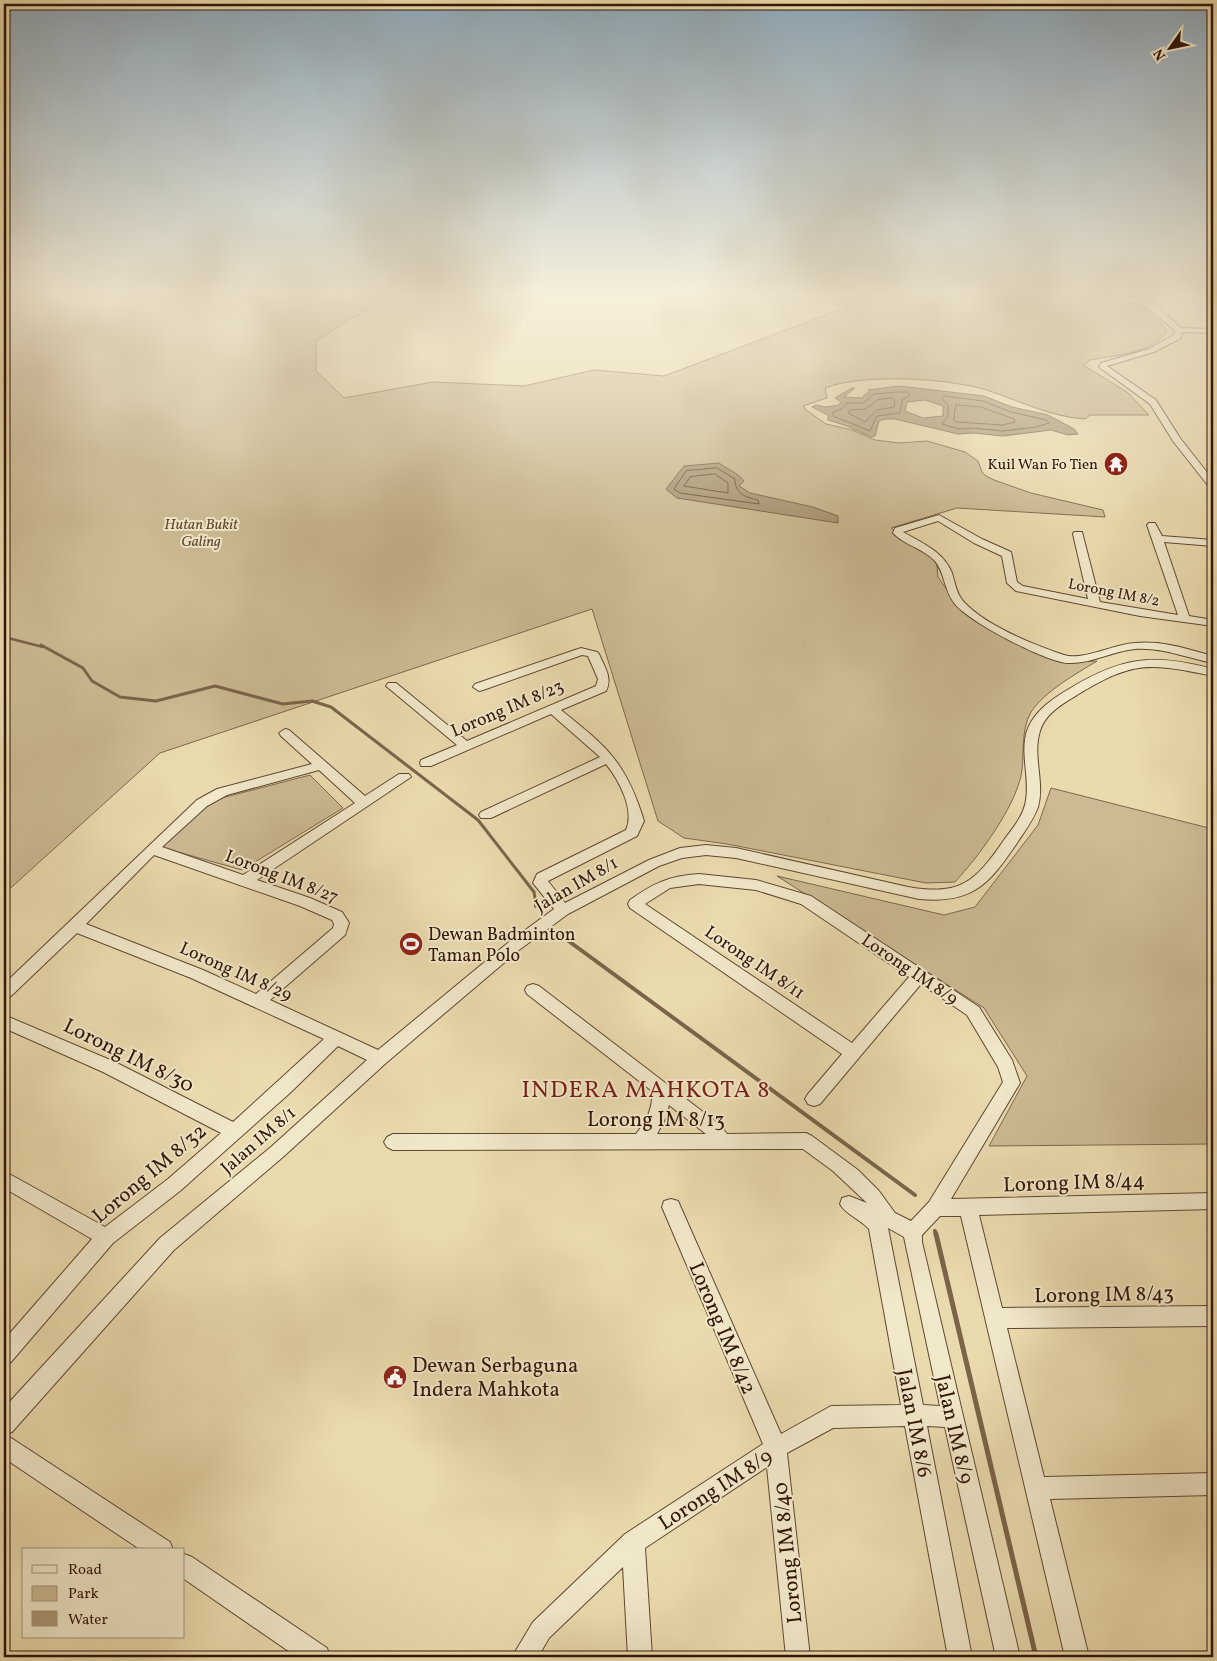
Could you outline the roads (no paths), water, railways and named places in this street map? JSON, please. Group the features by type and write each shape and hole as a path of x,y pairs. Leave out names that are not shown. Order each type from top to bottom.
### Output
{"street":[{"path":"1106,369 1153,402 1176,438 1213,486"},
{"name":"Lorong IM 8/2","path":"1213,623 1185,620 1020,589 1012,583 1007,554 978,541 939,518 899,530 898,533 931,552 944,566 952,594 963,607 992,627 1063,659 1075,660 1113,649 1145,646 1185,652 1213,660"},
{"path":"1152,525 1185,620"},
{"path":"1078,534 1095,604"},
{"path":"1158,539 1213,543"},
{"name":"Lorong IM 8/23","path":"426,763 602,688 604,679 593,654 586,651 479,687"},
{"name":"Jalan IM 8/1","path":"4,1424 138,1273 168,1244 276,1152 380,1058 514,946 563,910 654,863 680,853 706,850 736,853 910,892 946,894 966,888 984,876 1021,826 1030,808 1032,795 1030,756 1033,733 1044,714 1058,701 1092,679 1113,669 1131,664 1177,663 1213,673"},
{"path":"392,686 466,746"},
{"path":"552,709 597,746 608,758 628,790 637,821 632,832 542,878 540,883 563,910"},
{"path":"285,733 364,803"},
{"path":"486,815 608,758"},
{"path":"4,993 202,803 212,797 246,785 321,766"},
{"path":"246,880 404,777"},
{"name":"Lorong IM 8/27","path":"152,849 246,880 337,916 342,923 340,931 257,1002"},
{"name":"Lorong IM 8/9","path":"635,904 668,883 694,879 719,880 783,891 806,900 973,1011 1006,1065 1012,1084 936,1208"},
{"name":"Lorong IM 8/11","path":"635,904 853,1053"},
{"name":"Lorong IM 8/29","path":"75,926 197,974 380,1058"},
{"path":"814,1099 920,975"},
{"path":"533,990 714,1130 723,1142"},
{"name":"Lorong IM 8/30","path":"4,1021 109,1067 234,1131"},
{"name":"Lorong IM 8/32","path":"4,1355 106,1237 174,1185 285,1087 336,1038"},
{"path":"641,1142 657,1120 662,1103 660,1088"},
{"name":"Lorong IM 8/13","path":"393,1142 806,1141 827,1154 882,1206 880,1218"},
{"path":"4,1179 106,1237"},
{"name":"Lorong IM 8/44","path":"936,1208 1213,1201"},
{"path":"849,1204 913,1232 936,1208"},
{"name":"Lorong IM 8/42","path":"671,1207 776,1448"},
{"path":"968,1207 1077,1657"},
{"name":"Jalan IM 8/6","path":"880,1218 878,1226 960,1657"},
{"name":"Jalan IM 8/9","path":"913,1232 913,1242 952,1417 1008,1657"},
{"name":"Lorong IM 8/43","path":"994,1318 1213,1316"},
{"name":"Lorong IM 8/9","path":"524,1657 542,1630 633,1542 776,1448 831,1417 914,1415 952,1417"},
{"path":"4,1446 159,1548"},
{"name":"Lorong IM 8/40","path":"776,1448 798,1657"},
{"path":"1036,1488 1213,1484"},
{"path":"633,1542 640,1657"},
{"path":"185,1566 318,1657"}],"water":[{"path":"899,386 984,396 1012,407 1048,415 1074,429 1078,434 1068,435 1051,430 1003,436 973,433 958,434 895,419 885,419 879,421 875,436 871,437 828,420 828,415 812,407 816,405 826,407 839,405 841,402 835,398 852,388 855,388 844,397 863,398 869,392 868,390","holes":["925,400 943,406 943,416 923,418 905,411 907,402"]},
{"path":"719,463 742,478 744,481 739,486 750,493 813,507 838,516 838,523 677,498 666,489 684,466"}],"waterway":[{"path":"4,637 43,647"},
{"path":"41,645 83,668 92,681 120,697 156,701 215,686 283,704 312,701 331,707 478,820 534,892 536,904"},
{"path":"559,934 915,1195"},
{"path":"935,1231 936,1235"},
{"path":"936,1234 1036,1657"}],"place":[{"name":"Kuil Wan Fo Tien","path":"1116,464"},
{"name":"Dewan Badminton Taman Polo","path":"411,944"},
{"name":"Dewan Serbaguna Indera Mahkota","path":"395,1377"}],"district":[{"name":"INDERA MAHKOTA 8","path":"646,1089"}],"park label":[{"name":"Hutan Bukit Galing","path":"201,532"}]}
